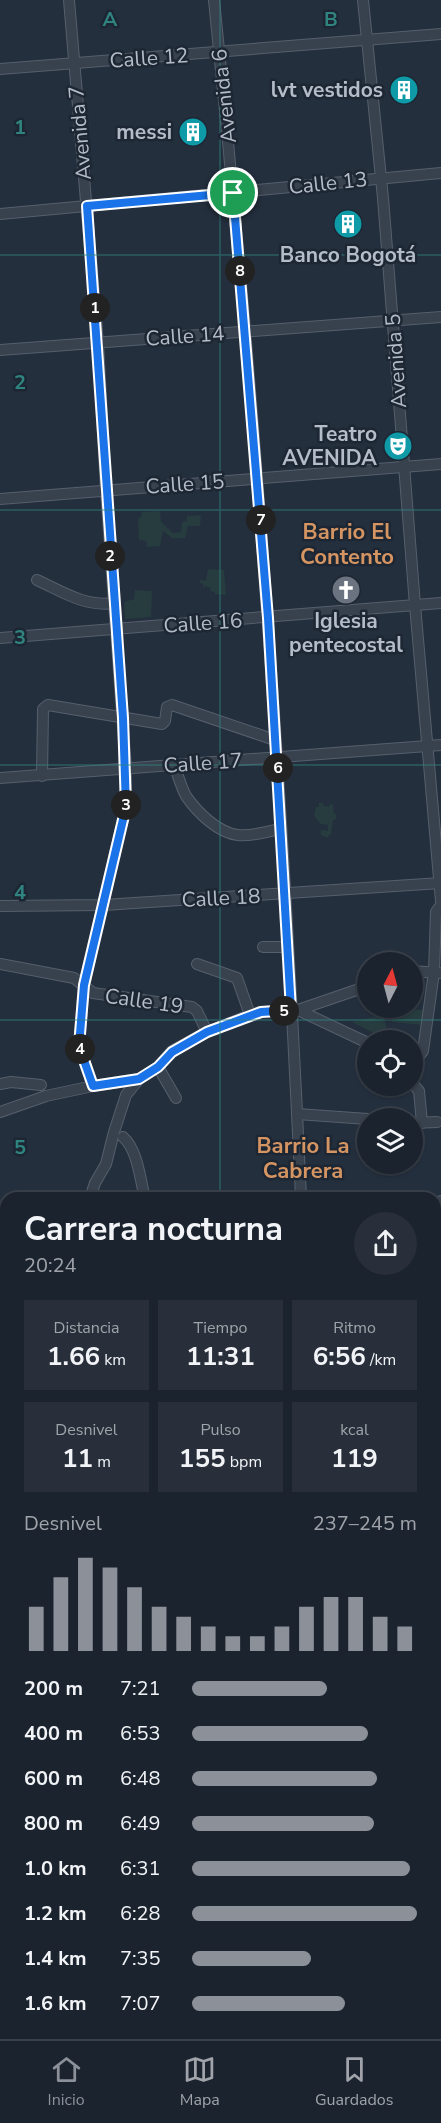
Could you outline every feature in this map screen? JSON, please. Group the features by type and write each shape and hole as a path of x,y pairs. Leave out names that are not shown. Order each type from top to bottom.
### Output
{"street":[{"name":"Avenida 7","path":"69,0 98,342 126,769 126,807 84,985 79,1046 93,1086"},
{"name":"Avenida 6","path":"214,0 258,480 287,947 295,1010 301,1192"},
{"name":"Avenida 5","path":"363,0 383,198 415,605 440,883 441,903 436,912 438,973 423,1051"},
{"name":"Calle 12","path":"0,69 441,34"},
{"name":"Calle 13","path":"0,214 441,172"},
{"name":"Calle 14","path":"0,350 441,317"},
{"name":"Calle 15","path":"0,499 441,464"},
{"path":"38,580 87,603 99,605 114,603"},
{"name":"Calle 16","path":"0,639 441,603"},
{"path":"42,776 43,709 48,705 162,724 165,721 167,707 172,705 275,740"},
{"name":"Calle 17","path":"0,778 441,745"},
{"path":"174,765 185,794 201,814 221,828 236,835 281,829"},
{"name":"Calle 18","path":"0,906 104,905 440,883"},
{"path":"263,947 287,947"},
{"name":"Calle 19","path":"0,964 74,978 93,993 192,1007 197,1011 207,1032"},
{"path":"197,964 237,978 250,1015"},
{"path":"423,972 438,973"},
{"path":"92,1192 106,1164 126,1095 139,1079 158,1067 172,1052 207,1032 250,1015 295,1010 357,990"},
{"path":"295,1010 357,1038"},
{"path":"158,1067 176,1098"},
{"path":"0,1112 46,1096 139,1079"},
{"path":"0,1084 11,1082 41,1085"},
{"path":"297,1114 357,1118"},
{"path":"423,1123 437,1122"},
{"path":"123,1137 129,1142 132,1150 143,1192"}],"green space":[{"path":"160,511 161,522 173,533 181,532 182,522 187,521 187,516 201,515 200,526 188,526 185,538 172,538 163,531 160,546 147,547 146,541 139,540 138,519 142,512"},
{"path":"208,569 224,570 226,595 215,594 210,591 211,588 205,586 204,589 200,580 206,581"},
{"path":"135,590 152,591 151,617 125,619 124,602 134,599"},
{"path":"319,803 329,807 330,803 336,814 331,835 328,838 321,835 321,830 328,831 328,825 321,824 314,816"},
{"path":"423,1010 426,1010 424,1025 392,1022 392,1018 423,1018"},
{"path":"384,1018 387,1030 368,1030 352,1022"}],"place":[{"name":"lvt vestidos","path":"404,90"},
{"name":"messi","path":"193,132"},
{"name":"Banco Bogotá","path":"348,224"},
{"name":"Teatro AVENIDA","path":"398,446"},
{"name":"Iglesia pentecostal","path":"346,590"}],"district":[{"name":"Barrio El Contento","path":"347,544"},
{"name":"Barrio La Cabrera","path":"303,1158"}],"route":[{"path":"233,193 268,618 291,1010 250,1015 207,1032 172,1052 158,1067 139,1079 93,1086 79,1046 84,985 126,807 126,769 87,206 233,193"}]}
